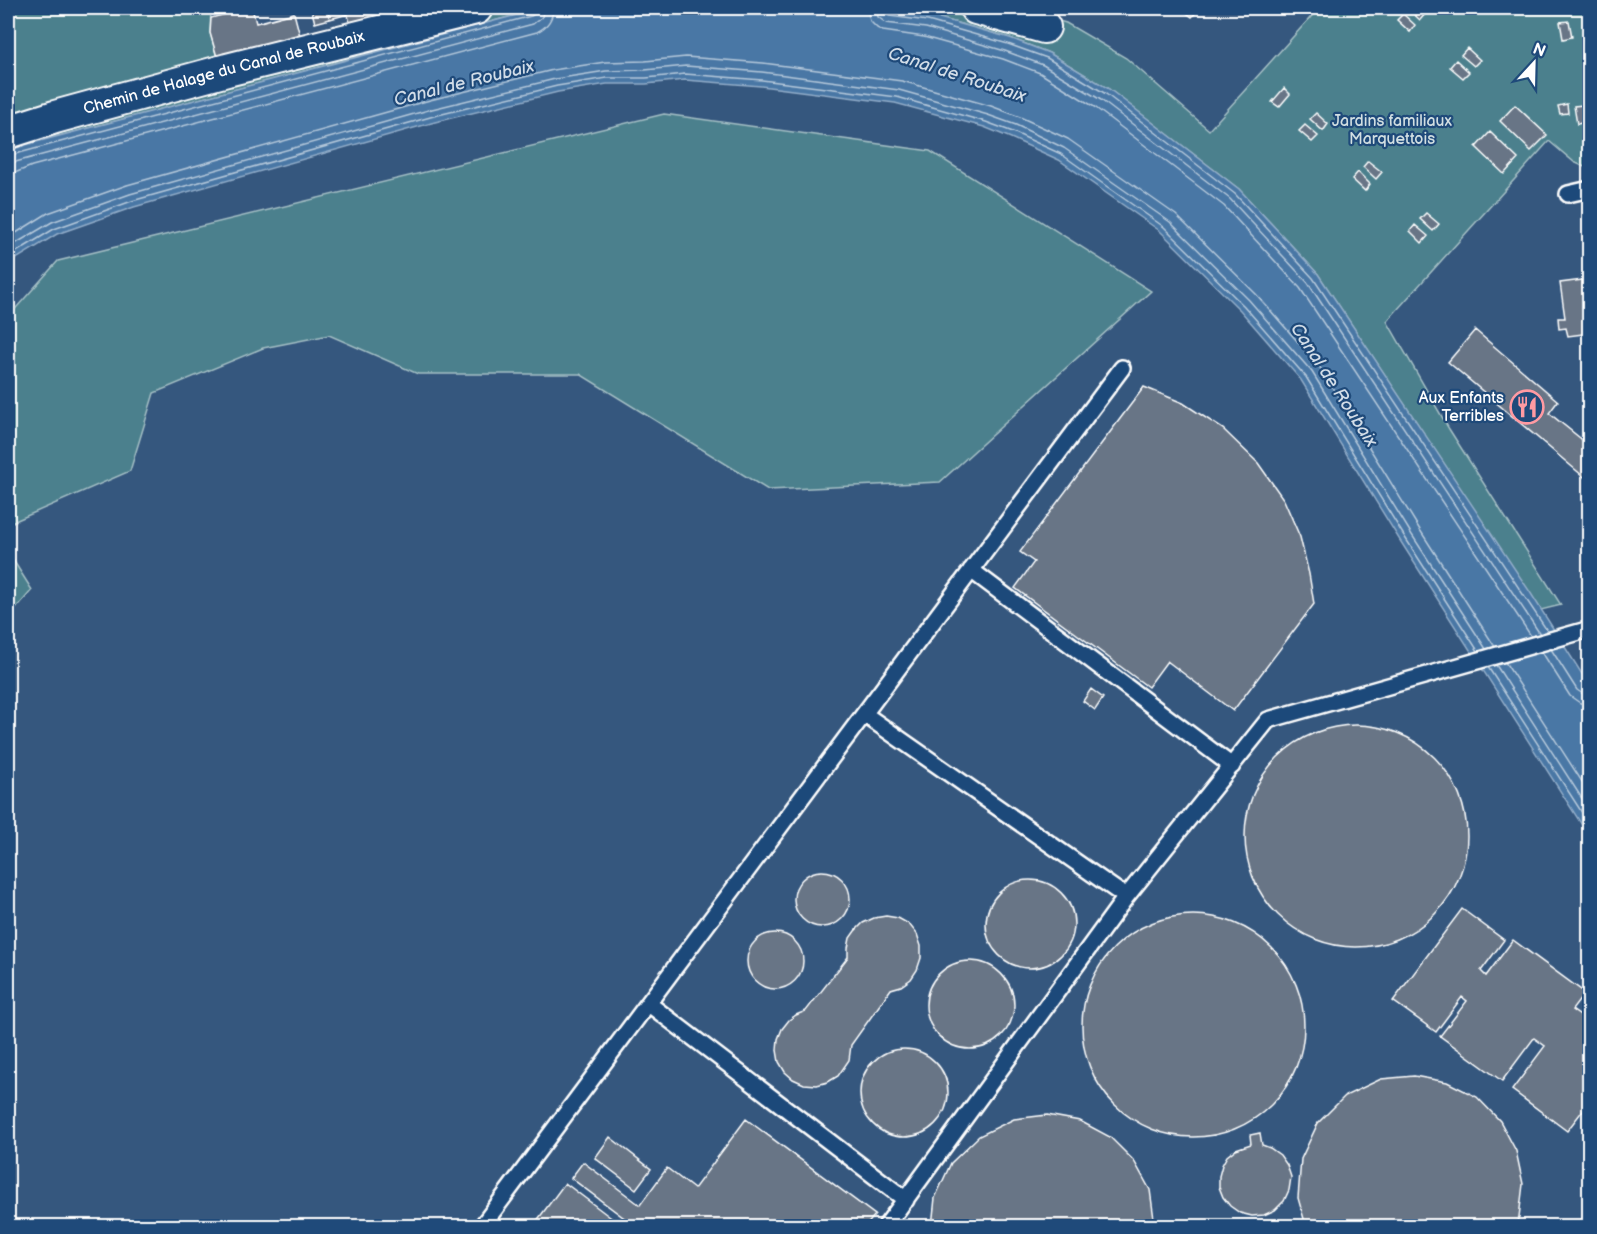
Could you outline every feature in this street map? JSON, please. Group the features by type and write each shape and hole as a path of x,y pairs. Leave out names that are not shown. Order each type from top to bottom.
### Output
{"street":[{"name":"Chemin de Halage du Canal de Roubaix","path":"8,132 227,70 476,8"},
{"path":"976,8 1044,27"}],"lane":[{"path":"1568,194 1590,189"},
{"path":"482,1227 1122,368"},
{"path":"971,570 1232,765"},
{"path":"886,1227 1126,897 1269,720 1590,629"},
{"path":"864,714 1126,897"},
{"path":"649,1004 906,1200"}],"green space":[{"path":"8,8 211,8 210,33 217,57 431,8 543,8 8,151"},
{"name":"Jardins familiaux Marquettois","path":"864,8 1011,8 1066,23 1126,58 1209,130 1319,8 1589,8 1589,169 1574,162 1549,141 1387,321 1449,429 1561,605 1541,610 1318,274 1239,189 1109,89 1049,53 1010,38 929,15"},
{"path":"664,114 930,151 1151,291 940,482 768,490 580,374 418,374 329,335 263,348 154,393 130,471 8,524 8,317 58,261"},
{"path":"8,552 32,590 8,618"}],"water":[{"name":"Canal de Roubaix","path":"543,8 864,8 929,15 1010,38 1049,53 1109,89 1239,189 1318,274 1530,592 1589,685 1589,836 1401,542 1301,380 1240,310 1160,231 1059,160 984,127 895,103 761,86 685,80 646,84 607,84 558,92 435,122 134,207 57,234 8,264 8,151"}],"building":[{"path":"252,8 256,23 294,13 300,36 217,57 210,33 211,18"},
{"path":"311,8 327,8 330,19 315,23"},
{"path":"327,8 346,8 348,14 330,19"},
{"path":"346,8 398,8 399,12 350,23"},
{"path":"1180,8 1200,8 1192,17"},
{"path":"1407,8 1420,8 1426,13 1420,20"},
{"path":"1403,14 1415,25 1410,32 1397,20"},
{"path":"1569,21 1572,37 1563,39 1560,22"},
{"path":"1467,48 1480,60 1474,66 1461,55"},
{"path":"1456,60 1469,72 1463,78 1450,67"},
{"path":"1284,88 1290,94 1279,107 1272,102"},
{"path":"1567,104 1568,113 1560,114 1558,106"},
{"path":"1515,105 1547,135 1531,151 1500,121"},
{"path":"1583,105 1586,122 1577,124 1574,106"},
{"path":"1316,113 1328,124 1323,131 1310,119"},
{"path":"1305,125 1318,136 1312,142 1299,131"},
{"path":"1490,132 1518,159 1504,174 1476,147"},
{"path":"1368,161 1382,172 1376,179 1363,167"},
{"path":"1358,172 1370,184 1365,191 1352,179"},
{"path":"1426,213 1439,224 1433,231 1420,219"},
{"path":"1415,225 1428,236 1422,243 1410,231"},
{"path":"1590,279 1590,333 1568,336 1566,328 1559,329 1558,318 1565,318 1560,283"},
{"name":"Aux Enfants Terribles","path":"1475,330 1558,401 1549,413 1590,446 1590,482 1448,362"},
{"path":"1144,387 1183,403 1223,429 1258,463 1284,500 1300,537 1314,604 1233,711 1167,661 1148,687 1015,588 1034,562 1020,552"},
{"path":"1091,689 1103,698 1095,710 1083,701"},
{"path":"1345,725 1367,725 1399,733 1418,743 1435,757 1449,774 1459,793 1465,814 1467,836 1465,858 1459,879 1449,898 1435,915 1418,929 1388,943 1367,947 1345,947 1324,943 1294,929 1270,907 1263,898 1249,868 1245,847 1245,825 1249,804 1263,774 1285,750 1294,743 1324,729"},
{"path":"817,871 827,871 842,879 848,888 850,899 848,910 842,919 827,927 817,927 806,922 799,915 794,904 794,894 799,883 806,876"},
{"path":"1021,880 1039,880 1055,887 1067,899 1074,915 1074,933 1067,949 1055,961 1039,968 1021,968 1005,961 993,949 986,933 986,915 993,899 1005,887"},
{"path":"1462,909 1504,940 1481,971 1486,976 1513,940 1585,993 1572,1010 1590,1023 1590,1101 1567,1131 1512,1090 1545,1046 1534,1038 1502,1081 1440,1036 1467,1001 1462,997 1436,1032 1393,1001"},
{"path":"1182,915 1204,915 1236,923 1255,933 1272,947 1286,964 1296,983 1302,1004 1304,1026 1302,1048 1296,1069 1286,1088 1272,1105 1255,1119 1236,1129 1204,1137 1182,1137 1150,1129 1131,1119 1107,1097 1090,1069 1082,1037 1082,1015 1090,983 1100,964 1122,940 1150,923"},
{"path":"886,916 898,918 909,924 917,934 921,946 921,958 917,970 911,979 891,989 851,1045 849,1060 838,1076 817,1085 804,1084 793,1079 779,1062 778,1039 782,1029 789,1020 806,1011 848,957 850,938 855,931 863,923"},
{"path":"770,933 780,933 795,941 801,950 803,961 801,972 795,981 780,989 770,989 759,984 752,977 747,966 747,956 752,945 759,938"},
{"path":"961,961 979,961 995,968 1007,980 1014,996 1014,1014 1007,1030 995,1042 979,1049 961,1049 945,1042 933,1030 926,1014 926,996 933,980 945,968"},
{"path":"895,1049 913,1049 929,1056 941,1068 948,1084 948,1102 941,1118 929,1130 913,1137 895,1137 879,1130 867,1118 860,1102 860,1084 867,1068 879,1056"},
{"path":"1414,1076 1447,1082 1477,1097 1500,1121 1516,1151 1523,1184 1519,1217 1514,1226 1306,1226 1298,1198 1301,1159 1318,1123 1345,1096 1381,1079"},
{"path":"1047,1115 1080,1121 1110,1137 1134,1161 1150,1190 1155,1226 932,1226 935,1198 951,1163 979,1136 1014,1119"},
{"path":"746,1119 875,1215 866,1226 635,1226 571,1178 583,1162 640,1205 667,1168 694,1189"},
{"path":"1260,1133 1262,1145 1280,1155 1291,1177 1284,1201 1275,1210 1264,1215 1252,1216 1240,1213 1230,1206 1219,1187 1219,1176 1227,1156 1236,1149 1251,1144 1250,1135"},
{"path":"610,1137 651,1169 636,1189 595,1158"},
{"path":"565,1183 614,1220 609,1226 533,1226"}],"place":[{"name":"Aux Enfants Terribles","path":"1527,407"}]}
